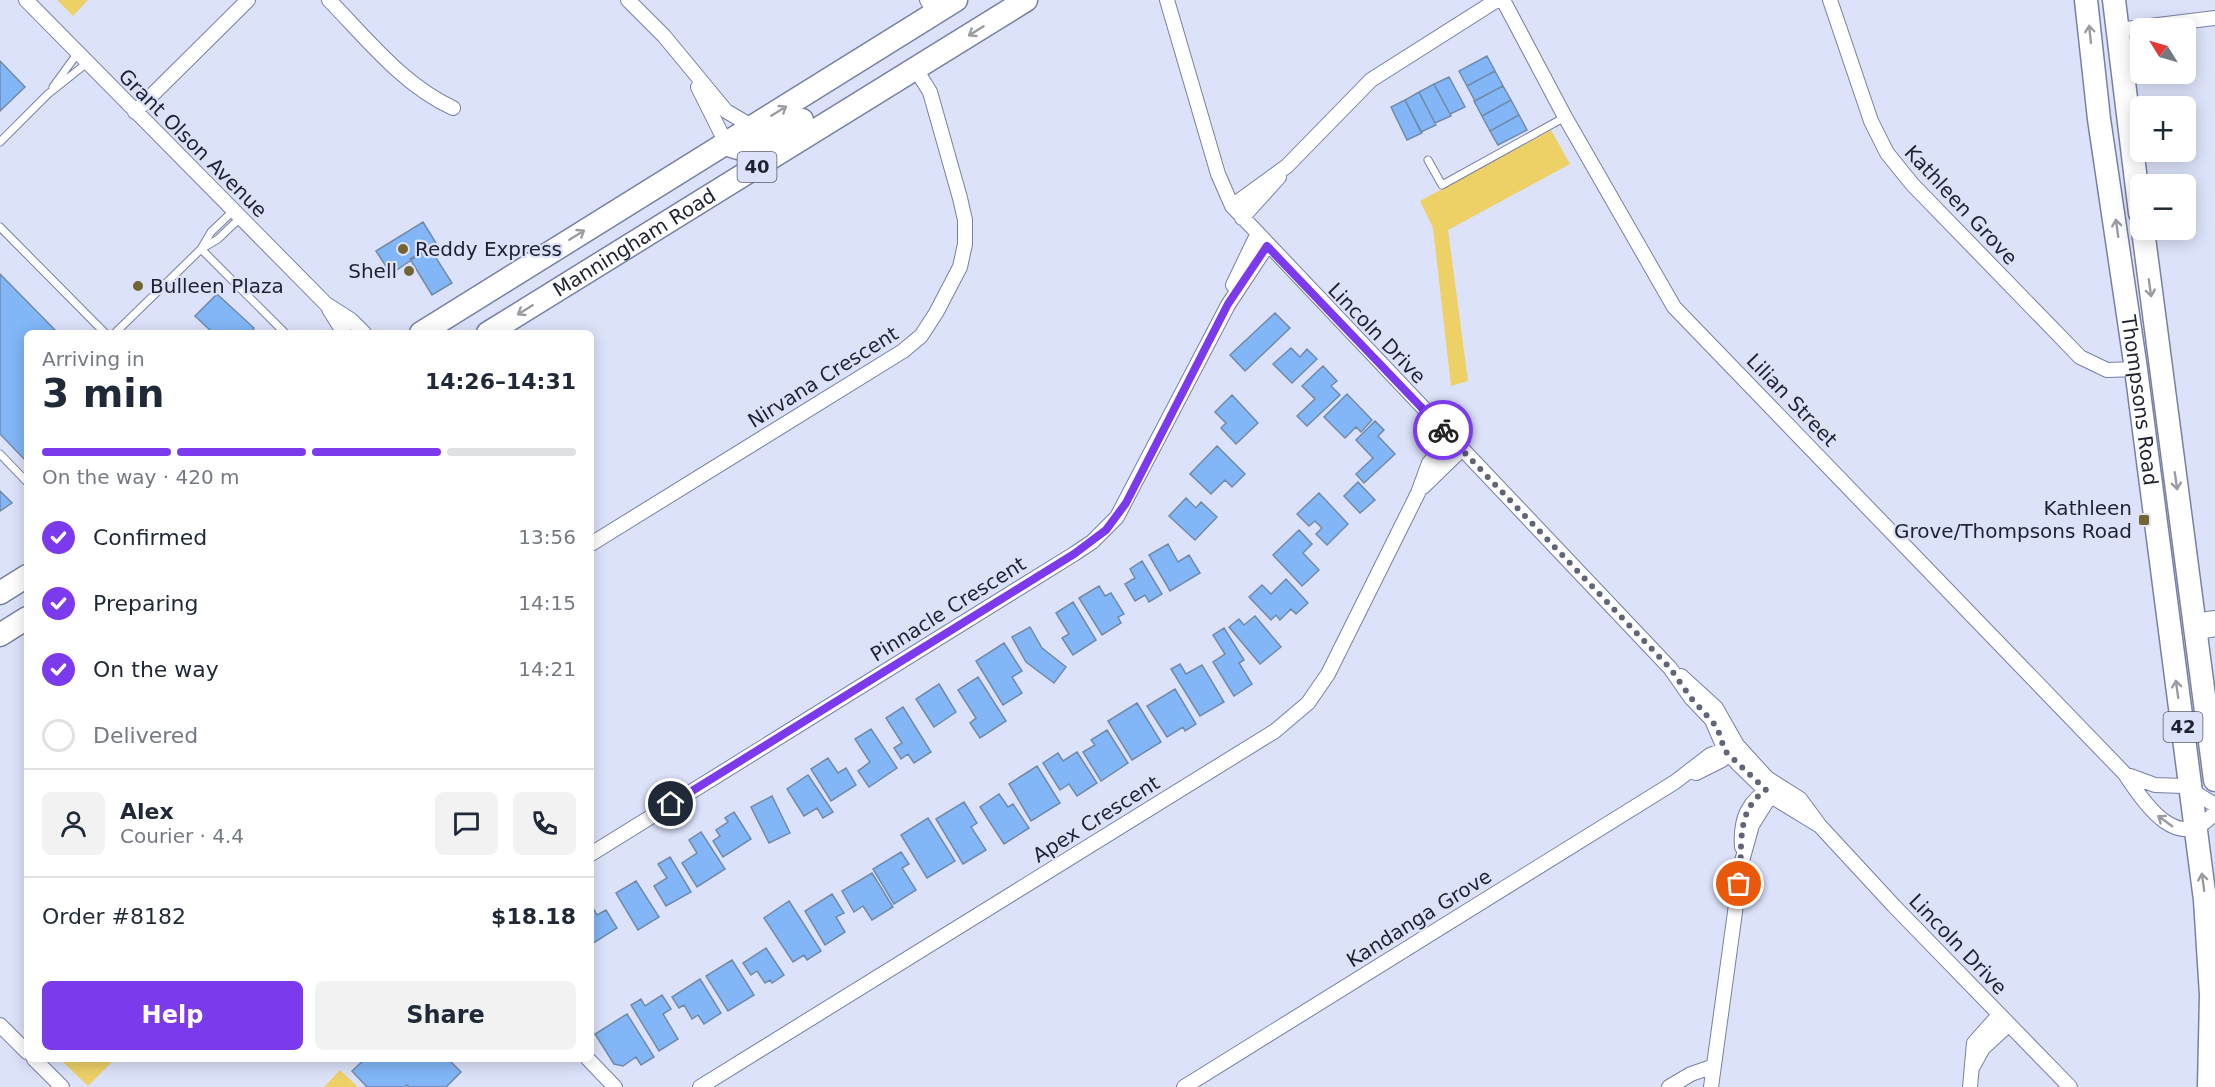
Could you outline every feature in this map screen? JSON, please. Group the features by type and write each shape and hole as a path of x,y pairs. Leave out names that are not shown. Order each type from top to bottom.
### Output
{"main road":[{"name":"Manningham Road","path":"425,330 753,127 931,6 956,0"},
{"name":"Manningham Road","path":"493,330 1026,0"},
{"name":"Thompsons Road","path":"2086,0 2099,119 2136,369 2196,828 2209,960 2209,1087"},
{"path":"2114,0 2135,174"},
{"path":"726,143 737,150 748,151 817,111 876,92"},
{"name":"Thompsons Road","path":"2144,240 2161,366 2205,625 2215,780"},
{"path":"2136,369 2161,366"},
{"path":"0,593 24,578"},
{"path":"0,635 24,620"},
{"path":"2170,630 2205,625"}],"street":[{"path":"135,112 248,0"},
{"path":"329,0 405,77 436,100 453,108"},
{"path":"628,0 664,36 693,74 726,111 753,127"},
{"name":"Lincoln Drive","path":"1167,0 1218,174 1232,207 1670,668 1693,685 1716,708 1729,749 1771,791 1800,799 1820,826 2070,1087"},
{"path":"1242,218 1266,194 1287,166 1371,80 1497,0"},
{"name":"Lilian Street","path":"1503,0 1565,117 1674,307 2125,774 2140,798 2163,820 2184,830 2196,828"},
{"name":"Kathleen Grove","path":"1830,0 1871,121 1896,166 2080,357 2107,370 2136,369"},
{"name":"Grant Olson Avenue","path":"27,3 326,304 351,320 361,330"},
{"path":"2118,30 2215,18"},
{"name":"Nirvana Crescent","path":"594,542 903,351 930,325 962,261 965,220 930,92 915,68"},
{"path":"693,74 726,143"},
{"path":"1232,207 1287,166"},
{"name":"Pinnacle Crescent","path":"1228,304 1235,279 1257,235"},
{"name":"Pinnacle Crescent","path":"594,852 1092,542 1117,517 1126,503 1228,304 1267,246"},
{"name":"Grant Olson Avenue","path":"326,304 342,330"},
{"name":"Apex Crescent","path":"700,1087 1293,718 1308,703 1328,674 1418,493 1429,463 1456,444"},
{"name":"Kandanga Grove","path":"1184,1087 1675,782 1706,757 1729,749"},
{"name":"Lilian Street","path":"2125,774 2155,784 2191,789 2215,805"},
{"path":"1711,1087 1742,861 1756,817 1771,791"},
{"path":"2196,828 2215,812"},
{"path":"1970,1087 1974,1043 2004,1020"},
{"path":"0,1025 24,1049"},
{"path":"37,1062 59,1086"},
{"path":"591,1062 615,1087"},
{"path":"1669,1087 1691,1074 1714,1066"}],"lane":[{"path":"48,94 82,59"},
{"path":"0,142 82,59"},
{"path":"1428,160 1442,185 1565,117"},
{"path":"118,330 201,249 211,232 237,214"},
{"path":"0,226 102,330"},
{"path":"201,249 282,330"},
{"path":"0,454 24,479"}],"shaded area":[{"path":"57,0 88,0 73,16"},
{"path":"1551,130 1570,164 1448,230 1468,381 1451,386 1433,228 1420,201"},
{"path":"63,1062 112,1062 88,1086"},
{"path":"340,1070 358,1087 324,1087"}],"building":[{"path":"1487,56 1495,71 1467,86 1459,71"},
{"path":"0,61 25,87 0,111"},
{"path":"1495,71 1503,86 1475,101 1467,86"},
{"path":"1449,77 1465,107 1450,114 1434,84"},
{"path":"1434,84 1451,116 1435,123 1419,92"},
{"path":"1503,86 1511,100 1482,116 1474,101"},
{"path":"1419,92 1436,125 1421,132 1405,100"},
{"path":"1405,100 1422,133 1407,140 1391,107"},
{"path":"1511,100 1519,115 1490,131 1482,116"},
{"path":"1519,115 1527,130 1498,145 1490,131"},
{"name":"Reddy Express","path":"423,222 436,243 391,274 376,251"},
{"path":"429,247 452,283 432,295 410,259"},
{"path":"0,274 55,330 24,330 24,459 0,434"},
{"path":"217,294 254,328 253,330 210,330 195,316"},
{"path":"1275,313 1290,328 1245,371 1230,355"},
{"path":"1291,348 1300,357 1307,349 1317,359 1292,383 1273,364"},
{"path":"1323,366 1337,381 1331,386 1340,395 1307,426 1297,416 1315,399 1302,386"},
{"path":"1347,394 1372,420 1361,432 1356,427 1345,438 1324,417"},
{"path":"1232,395 1258,423 1236,444 1221,428 1226,423 1215,412"},
{"path":"1375,421 1384,430 1378,436 1395,454 1364,483 1356,474 1373,458 1356,440"},
{"path":"1217,446 1245,474 1232,487 1225,480 1211,494 1190,474"},
{"path":"1358,482 1375,500 1360,513 1344,496"},
{"path":"0,491 12,503 0,511"},
{"path":"1319,493 1348,524 1327,545 1316,534 1322,528 1315,521 1309,526 1297,514"},
{"path":"1186,498 1196,508 1201,502 1217,517 1195,540 1169,516"},
{"path":"1299,530 1312,544 1303,553 1319,570 1302,586 1273,555"},
{"path":"1168,544 1178,562 1189,555 1200,573 1170,591 1149,555"},
{"path":"1142,561 1162,594 1149,602 1145,595 1135,601 1125,584 1135,578 1130,569"},
{"path":"1286,579 1308,603 1296,614 1291,609 1280,620 1276,615 1271,620 1249,597 1262,585 1271,594"},
{"path":"1099,586 1105,596 1111,593 1124,614 1118,617 1121,623 1102,635 1079,598"},
{"path":"1073,602 1096,640 1073,655 1062,638 1069,634 1056,613"},
{"path":"1255,616 1281,647 1260,664 1229,627 1239,619 1244,625"},
{"path":"1030,627 1042,648 1066,667 1054,683 1026,662 1012,637"},
{"path":"1224,628 1244,660 1239,663 1252,684 1234,696 1213,662 1225,654 1213,635"},
{"path":"1004,643 1022,671 1012,677 1022,693 1003,705 976,661"},
{"path":"1180,664 1186,674 1202,665 1224,702 1200,716 1171,669"},
{"path":"978,677 1006,721 980,738 970,723 976,718 958,690"},
{"path":"939,684 956,712 934,727 916,699"},
{"path":"1175,689 1196,724 1185,731 1183,727 1167,737 1147,706"},
{"path":"1137,703 1161,742 1132,760 1108,721"},
{"path":"903,707 931,752 914,763 908,754 901,759 894,748 902,743 886,718"},
{"path":"871,729 897,768 869,787 858,771 870,762 855,739"},
{"path":"1107,730 1128,763 1101,781 1083,752 1095,745 1091,740"},
{"path":"1077,752 1097,783 1077,796 1069,784 1060,790 1043,763 1058,753 1063,761"},
{"path":"828,758 838,773 846,768 856,785 831,801 811,769"},
{"path":"1037,766 1060,803 1031,821 1009,784"},
{"path":"808,775 833,812 823,818 817,808 804,816 787,789"},
{"path":"999,794 1008,807 1013,804 1029,828 1004,844 980,807"},
{"path":"772,796 790,833 769,843 751,807"},
{"path":"964,802 977,823 971,827 986,850 963,864 936,819"},
{"path":"734,812 751,839 723,857 713,841 720,836 716,830 728,822 725,818"},
{"path":"928,818 955,861 927,878 901,835"},
{"path":"701,832 725,869 697,887 682,863 697,853 689,840"},
{"path":"901,852 909,864 902,868 916,890 894,904 873,869"},
{"path":"670,857 691,892 666,906 654,886 667,878 658,864"},
{"path":"872,873 893,907 872,920 863,906 854,912 842,891"},
{"path":"636,881 659,917 638,930 616,893"},
{"path":"832,894 844,913 836,917 845,932 825,945 805,911"},
{"path":"789,901 821,951 807,960 804,955 793,962 764,918"},
{"path":"594,910 597,915 606,910 617,928 594,943"},
{"path":"766,948 784,975 772,983 770,980 765,983 757,971 751,975 743,963"},
{"path":"732,960 754,995 728,1011 706,976"},
{"path":"700,979 721,1013 704,1024 698,1015 692,1019 684,1005 679,1008 672,997"},
{"path":"662,995 671,1009 663,1014 678,1039 659,1051 631,1005 641,999 645,1006"},
{"path":"627,1014 654,1057 641,1065 636,1057 623,1066 614,1064 595,1034"},
{"path":"362,1062 451,1062 461,1072 446,1087 409,1087 407,1085 405,1087 367,1087 352,1071"}],"way so far":[{"path":"1443,430 1670,668 1691,698 1717,727 1725,751 1766,790 1756,798 1743,817 1739,884"}],"place":[{"name":"Reddy Express","path":"403,249"},
{"name":"Shell","path":"409,271"},
{"name":"Bulleen Plaza","path":"138,286"},
{"name":"Kathleen Grove/Thompsons Road","path":"2144,520"}],"route":[{"path":"671,804 1074,554 1106,530 1126,503 1228,304 1267,246 1443,430"}]}
